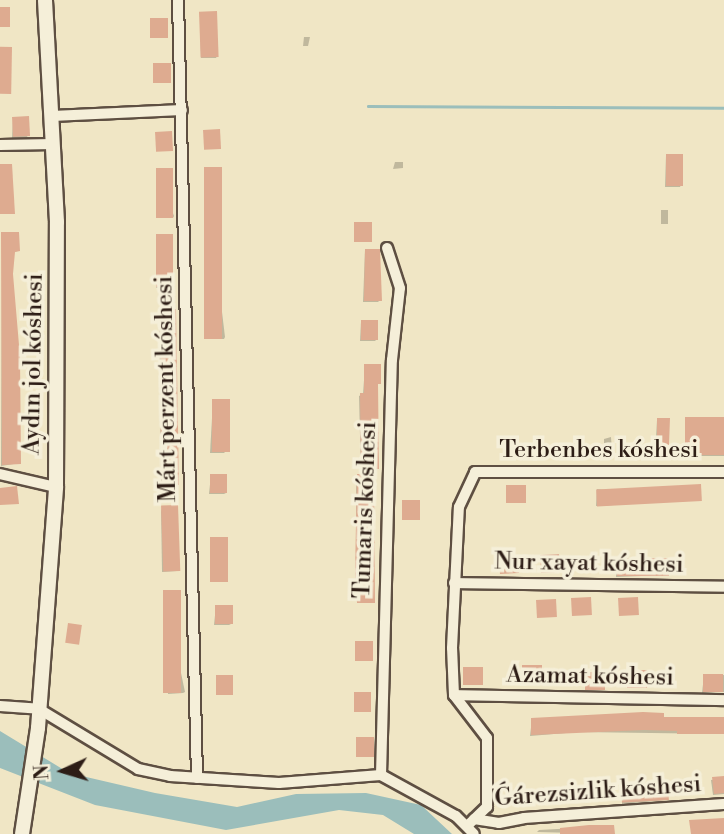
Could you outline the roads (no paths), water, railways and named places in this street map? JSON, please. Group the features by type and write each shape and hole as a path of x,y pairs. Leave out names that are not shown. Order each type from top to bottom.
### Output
{"street":[{"name":"Aydın jol kóshesi","path":"22,834 38,728 56,487 59,313 45,0"},
{"name":"Márt perzent kóshesi","path":"178,0 197,778"},
{"path":"52,116 182,110"},
{"path":"0,145 53,144"},
{"name":"Tumaris kóshesi","path":"381,775 392,360 400,288 387,248"},
{"name":"Terbenbes kóshesi","path":"454,583 458,507 475,472 724,472"},
{"path":"0,474 56,487"},
{"path":"0,706 39,709 138,769 197,778 279,783 381,775 471,826 487,807 487,738 454,695 454,583"},
{"name":"Nur xayat kóshesi","path":"454,583 724,587"},
{"name":"Azamat kóshesi","path":"454,695 724,700"},
{"name":"Ǵárezsizlik kóshesi","path":"471,826 524,818 724,804"}],"water":[{"path":"0,731 69,773 155,793 237,807 296,794 366,793 421,805 452,834 414,834 383,815 339,810 226,830 95,805 0,768"}],"waterway":[{"path":"368,106 724,108"}]}
